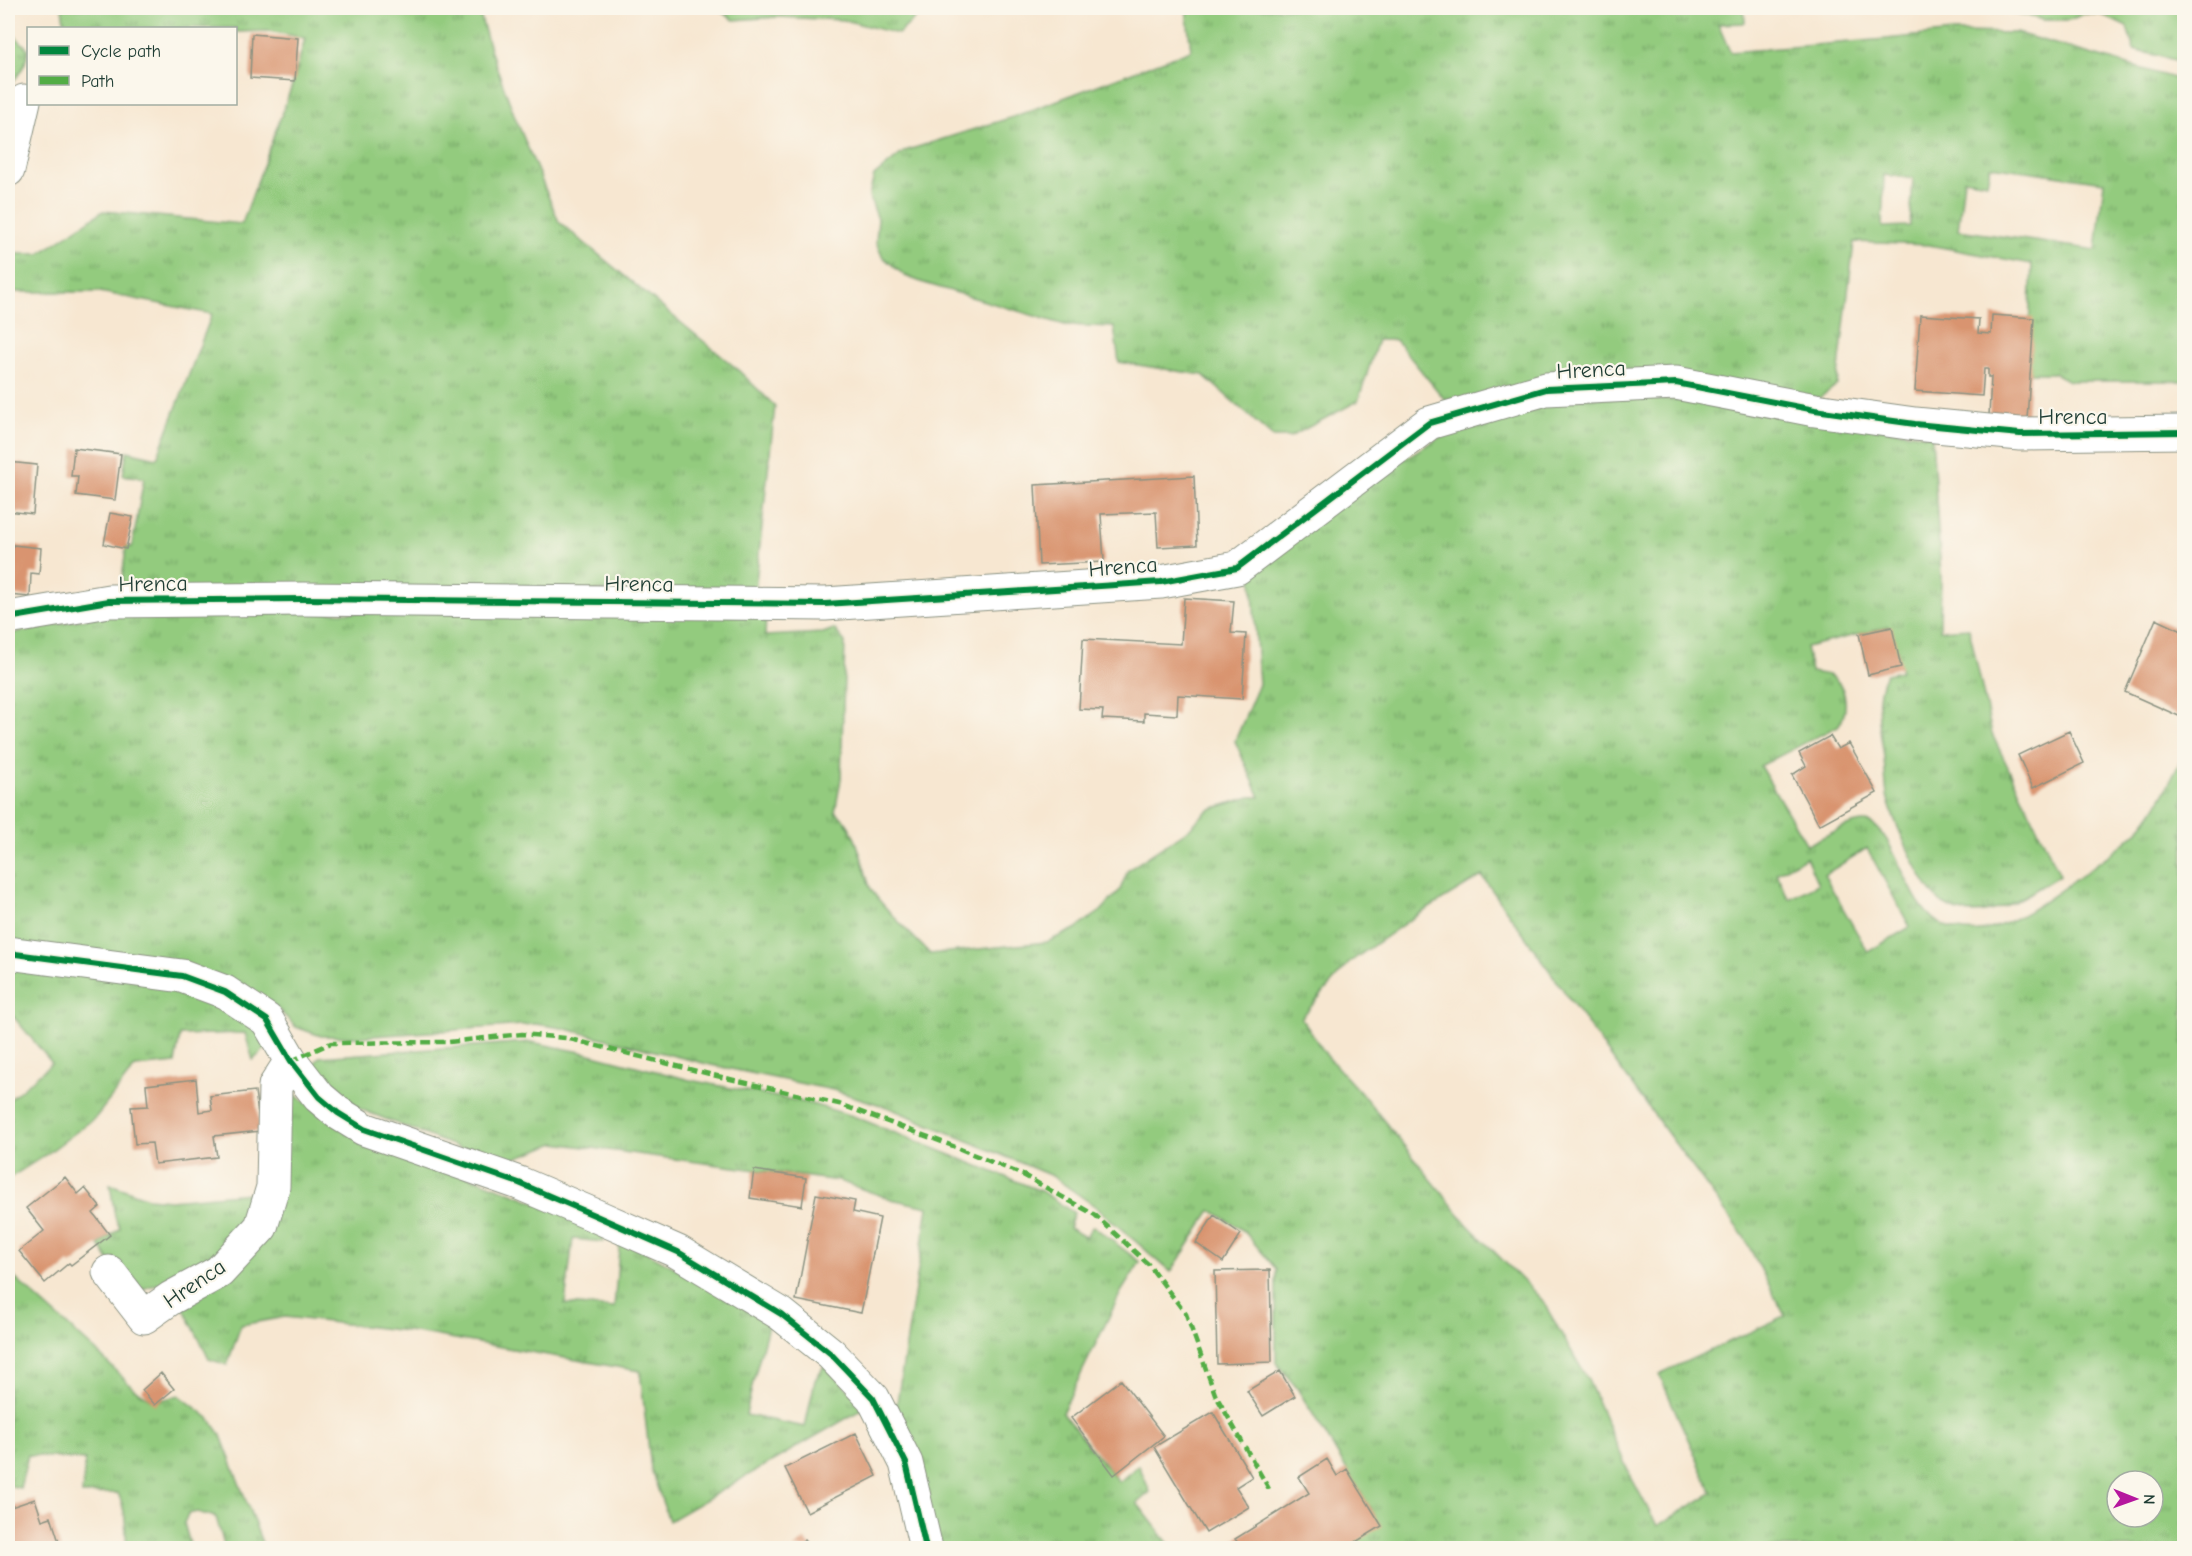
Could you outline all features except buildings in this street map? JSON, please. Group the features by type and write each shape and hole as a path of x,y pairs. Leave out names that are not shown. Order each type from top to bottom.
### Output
{"street":[{"path":"8,170 24,101"},
{"name":"Hrenca","path":"8,618 110,601 315,599 825,604 1161,582 1237,568 1429,423 1546,389 1676,383 1815,410 1915,424 1996,432 2020,434 2184,432"},
{"path":"8,953 182,976 225,992 267,1020 291,1060 319,1097 338,1113 364,1129 519,1183 678,1252 781,1314 831,1353 873,1398 906,1463 926,1548"},
{"name":"Hrenca","path":"109,1272 144,1317 171,1298 219,1272 261,1227 273,1187 275,1086 291,1060"}],"green space":[{"path":"62,8 478,8 491,52 515,117 559,222 736,368 775,406 755,591 131,589 122,580 126,547 132,547 144,478 123,475 127,451 157,458 212,314 100,292 8,292 8,254 39,254 103,211 242,224 294,80 305,38 269,31 237,32 237,27 65,27"},
{"path":"715,8 927,8 898,34 844,20 777,17 734,20"},
{"path":"1186,8 1744,8 1745,23 1718,24 1730,52 1953,32 2017,33 2184,81 2184,381 2069,381 2054,373 2027,373 2032,264 1929,245 1854,242 1837,385 1819,398 1682,376 1450,406 1396,340 1378,340 1358,401 1290,437 1273,437 1203,375 1119,362 1114,327 1065,325 924,283 905,276 882,256 876,242 878,219 869,196 874,176 905,151 1013,117 1191,50","holes":["1990,166 2104,182 2096,250 1958,230 1964,179 1987,183","1884,175 1913,178 1910,226 1882,227"]},
{"path":"1963,8 2184,8 2184,62 2134,50 2127,27 2102,15 2084,14 2069,20 2043,20 2021,14 1962,10"},
{"path":"8,29 27,48 27,57 21,71 12,83 8,83"},
{"path":"1592,397 1687,400 1932,436 1941,576 1940,630 1969,628 1992,734 2060,875 2014,902 1989,911 1977,913 1953,909 1935,897 1918,870 1902,836 1887,795 1879,721 1880,691 1886,674 1901,671 1889,627 1806,647 1811,672 1830,676 1836,680 1843,692 1845,706 1842,720 1838,726 1760,766 1807,845 1856,823 1870,823 1879,830 1895,854 1918,901 1939,923 1953,929 1970,931 1993,928 2022,915 2051,897 2118,849 2137,831 2160,800 2184,754 2184,1548 1341,1548 1380,1524 1297,1388 1276,1363 1276,1269 1244,1231 1211,1210 1171,1272 1096,1207 1052,1176 887,1107 833,1090 711,1065 562,1028 536,1024 359,1037 321,1036 296,1027 272,1003 250,991 8,942 8,634 123,611 766,615 765,636 823,633 834,629 845,642 841,779 835,812 849,826 854,836 873,893 930,954 1047,942 1075,929 1101,911 1120,890 1128,870 1188,830 1208,810 1250,797 1260,797 1235,741 1259,684 1251,563 1399,462 1463,423 1525,406","holes":["1867,848 1910,927 1868,952 1824,875","1806,857 1818,884 1789,899 1776,873","1482,876 1744,1237 1785,1316 1659,1374 1712,1493 1657,1526 1629,1473 1588,1380 1542,1300 1467,1224 1368,1101 1327,1056 1301,1018 1350,962 1411,919"]},
{"path":"8,961 152,977 249,1018 265,1043 264,1050 253,1060 245,1033 180,1035 175,1063 135,1067 96,1117 47,1154 8,1179 8,1101 52,1063 13,1016 8,1020"},
{"path":"531,1042 586,1053 690,1080 808,1103 853,1116 1041,1191 1074,1213 1069,1228 1085,1237 1093,1226 1140,1262 1121,1292 1062,1413 1119,1482 1139,1465 1150,1492 1137,1503 1172,1548 939,1548 895,1415 928,1207 891,1199 839,1181 555,1143 500,1164 360,1109 319,1084 312,1068 319,1057"},
{"path":"292,1093 343,1127 604,1229 603,1242 573,1239 565,1304 614,1308 620,1238 770,1319 746,1415 805,1427 815,1380 824,1366 866,1407 669,1521 651,1469 640,1371 415,1332 285,1317 241,1325 227,1365 209,1359 181,1303 249,1253 282,1117"},
{"path":"110,1184 148,1198 170,1200 260,1192 240,1238 181,1280 158,1284 130,1293 99,1245 120,1228 115,1217"},
{"path":"8,1272 96,1351 134,1389 155,1402 179,1395 209,1418 220,1433 264,1548 225,1548 216,1517 197,1512 188,1514 184,1523 191,1548 127,1548 124,1513 118,1493 82,1494 85,1460 28,1455 20,1488 8,1485"}],"marked path":[{"path":"291,1061 331,1043 449,1042 522,1034 566,1038 839,1104 953,1146 1023,1175 1095,1215 1148,1264 1186,1314 1215,1394 1269,1489"}],"cycle path":[{"path":"8,618 109,601 303,599 825,604 1161,582 1237,568 1429,423 1546,389 1676,383 1815,410 1915,424 2020,434 2184,432"},
{"path":"8,953 182,976 225,992 267,1020 291,1061 319,1097 338,1113 364,1129 519,1183 678,1252 781,1314 831,1354 873,1398 906,1463 926,1548"}]}
